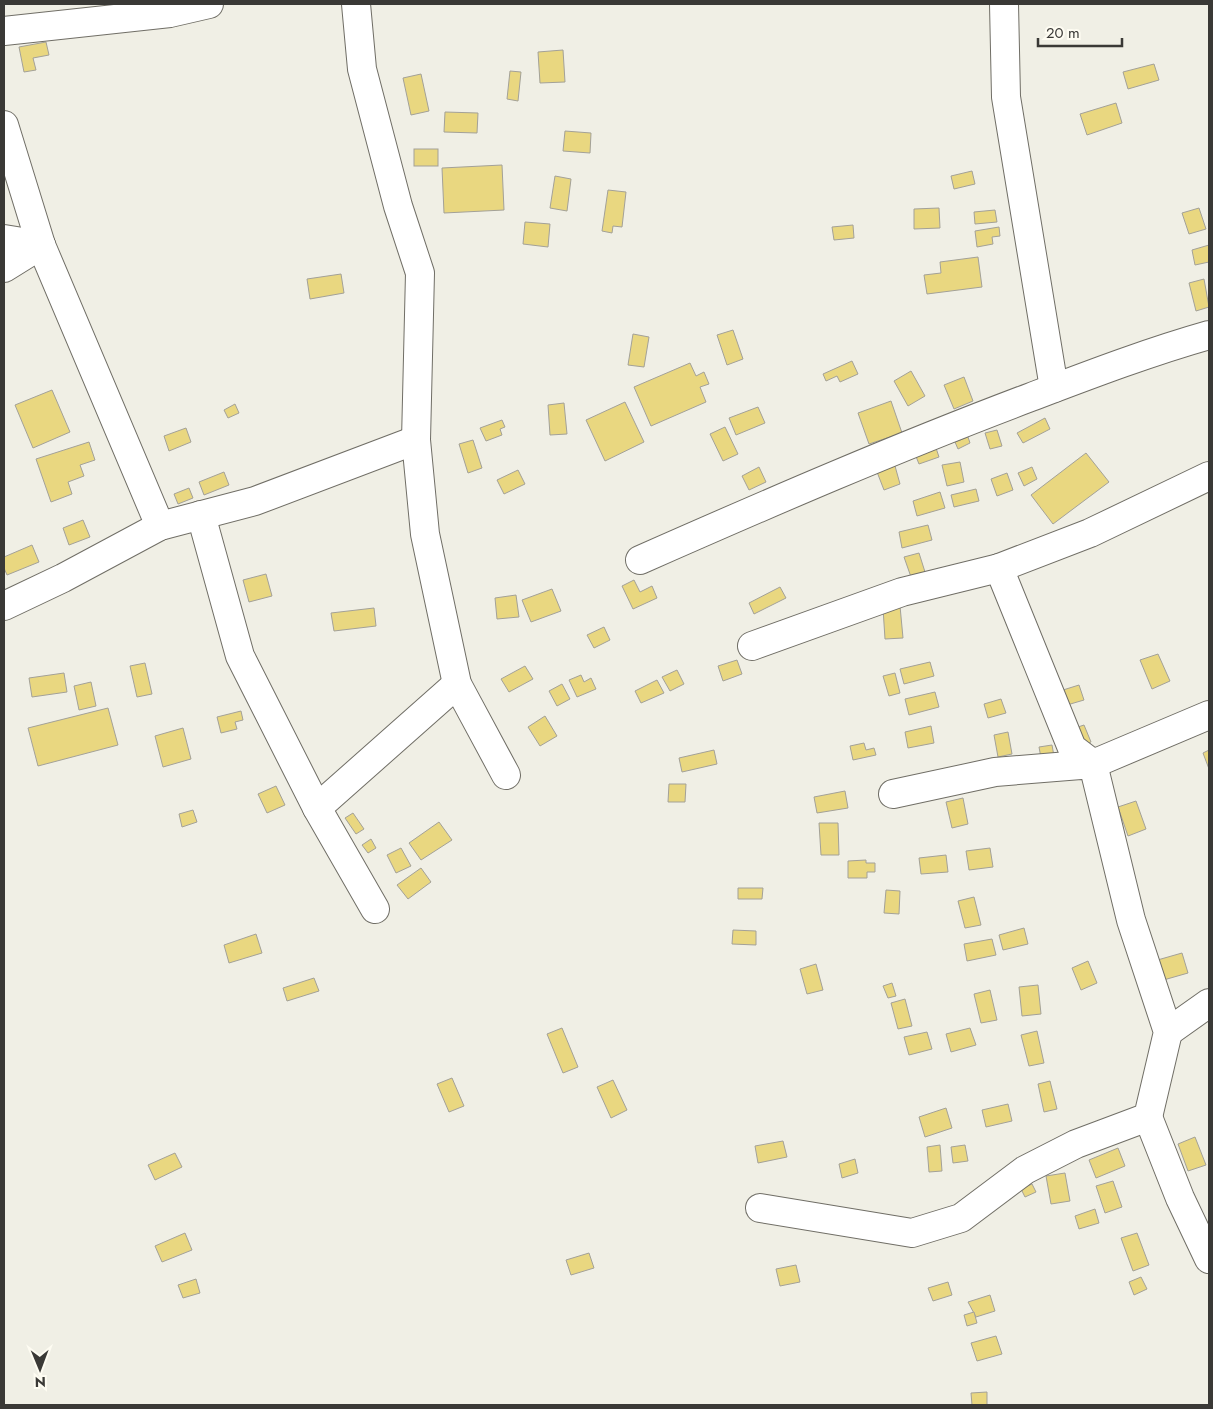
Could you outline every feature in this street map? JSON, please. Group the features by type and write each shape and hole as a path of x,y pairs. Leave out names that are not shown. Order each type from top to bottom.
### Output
{"street":[{"path":"4,32 170,13 209,4"},
{"path":"356,4 362,68 398,206 420,273 416,440 425,534 457,684 506,774"},
{"path":"1004,4 1006,97 1054,388"},
{"path":"4,125 41,245 160,526"},
{"path":"4,238 41,245"},
{"path":"4,268 41,245"},
{"path":"640,560 845,469 1054,388 1209,335"},
{"path":"4,606 63,578 160,526 254,501 416,440"},
{"path":"752,646 902,592 998,568 1090,533 1209,476"},
{"path":"201,515 240,656 317,808 375,909"},
{"path":"998,568 1072,748 1093,764 1131,920 1168,1032 1148,1117 1180,1198 1209,1259"},
{"path":"317,808 457,684"},
{"path":"893,794 995,772 1093,764 1209,715"},
{"path":"1168,1032 1209,1003"},
{"path":"760,1208 912,1233 961,1218 1025,1170 1076,1144 1148,1117"}],"building":[{"path":"46,42 49,55 33,58 36,70 24,72 19,47"},
{"path":"563,50 565,82 540,83 538,52"},
{"path":"1154,64 1159,80 1128,89 1123,72"},
{"path":"510,71 521,72 518,101 507,99"},
{"path":"421,74 429,111 411,115 403,78"},
{"path":"1116,103 1122,123 1087,135 1080,114"},
{"path":"445,112 478,113 477,133 444,132"},
{"path":"565,131 591,133 590,153 563,151"},
{"path":"414,149 438,149 438,166 414,166"},
{"path":"502,165 504,210 444,213 442,168"},
{"path":"972,171 975,184 954,189 951,176"},
{"path":"555,176 571,179 567,211 550,208"},
{"path":"608,190 626,192 622,227 613,226 612,233 602,231"},
{"path":"939,208 940,228 914,229 914,209"},
{"path":"1199,208 1206,229 1189,234 1182,213"},
{"path":"995,210 997,222 975,224 974,212"},
{"path":"525,222 550,224 548,247 523,244"},
{"path":"853,225 854,238 834,240 832,227"},
{"path":"999,227 1000,236 992,237 993,244 977,247 975,231"},
{"path":"1209,245 1209,262 1195,265 1192,250"},
{"path":"978,257 982,287 927,294 924,275 941,273 940,262"},
{"path":"341,274 344,293 310,299 307,279"},
{"path":"1204,279 1209,307 1196,311 1189,283"},
{"path":"733,330 743,359 727,365 717,335"},
{"path":"633,334 649,337 644,367 628,365"},
{"path":"852,361 858,374 840,382 837,376 826,381 823,374"},
{"path":"690,363 696,376 704,372 709,384 700,387 706,402 651,426 634,387"},
{"path":"911,371 925,396 908,406 894,381"},
{"path":"964,377 973,401 954,409 944,385"},
{"path":"52,390 70,432 33,448 15,405"},
{"path":"891,401 902,433 869,444 858,413"},
{"path":"625,402 644,442 605,461 586,420"},
{"path":"564,403 567,434 550,435 548,405"},
{"path":"235,404 239,413 228,418 224,410"},
{"path":"758,407 765,423 736,435 729,418"},
{"path":"1045,418 1050,429 1023,443 1017,433"},
{"path":"502,420 505,427 500,429 502,435 486,441 480,428"},
{"path":"725,427 738,454 723,461 710,434"},
{"path":"186,428 191,442 169,451 164,436"},
{"path":"997,430 1002,446 990,449 985,433"},
{"path":"968,437 970,443 958,449 955,442"},
{"path":"473,440 482,468 468,473 459,444"},
{"path":"89,442 95,460 80,465 84,476 68,482 72,494 51,502 36,459"},
{"path":"935,445 939,457 919,464 915,454"},
{"path":"1086,453 1109,482 1053,524 1031,495"},
{"path":"960,462 964,482 947,486 942,465"},
{"path":"895,466 900,484 884,490 877,472"},
{"path":"759,467 766,482 749,490 742,476"},
{"path":"1032,467 1037,479 1024,486 1018,473"},
{"path":"518,470 525,484 504,494 497,480"},
{"path":"224,472 229,485 204,495 199,482"},
{"path":"1007,473 1013,490 997,496 991,479"},
{"path":"189,488 193,498 178,504 174,494"},
{"path":"976,489 979,501 954,507 951,495"},
{"path":"940,492 945,508 917,516 913,501"},
{"path":"83,520 90,537 69,545 63,528"},
{"path":"928,525 932,540 902,548 899,532"},
{"path":"32,545 39,562 7,575 4,568 4,557"},
{"path":"919,553 925,572 911,577 904,557"},
{"path":"266,574 272,596 249,602 243,580"},
{"path":"634,580 640,592 652,586 657,598 633,609 622,586"},
{"path":"780,587 786,598 754,614 749,603"},
{"path":"552,589 561,611 531,622 522,600"},
{"path":"516,595 519,617 497,619 495,598"},
{"path":"900,606 903,638 885,639 883,608"},
{"path":"374,608 376,626 334,631 331,613"},
{"path":"604,627 610,640 594,648 587,635"},
{"path":"1158,654 1170,681 1152,689 1140,660"},
{"path":"737,660 742,674 723,681 718,666"},
{"path":"930,662 934,676 904,684 900,669"},
{"path":"145,663 152,694 137,697 130,666"},
{"path":"525,666 533,679 509,692 501,679"},
{"path":"677,670 684,684 670,691 662,677"},
{"path":"64,673 67,692 32,697 29,678"},
{"path":"895,673 900,693 889,696 883,676"},
{"path":"581,675 584,682 591,678 596,689 577,697 569,680"},
{"path":"657,680 664,693 641,703 635,691"},
{"path":"91,682 96,706 79,710 74,686"},
{"path":"562,684 570,699 557,706 549,691"},
{"path":"1079,685 1084,700 1067,705 1063,690"},
{"path":"935,692 939,707 909,715 905,699"},
{"path":"1001,699 1006,713 988,718 984,704"},
{"path":"108,708 118,745 38,766 28,728"},
{"path":"241,711 243,720 235,722 237,729 221,733 217,717"},
{"path":"545,716 557,736 540,746 528,727"},
{"path":"1084,725 1091,742 1082,746 1075,728"},
{"path":"931,726 934,743 908,748 905,732"},
{"path":"183,728 191,759 163,767 155,736"},
{"path":"1008,732 1012,754 998,757 994,735"},
{"path":"864,743 866,750 874,748 876,755 853,760 850,746"},
{"path":"1052,745 1054,756 1041,758 1039,747"},
{"path":"714,750 717,764 682,772 679,758"},
{"path":"1209,750 1209,769 1203,753"},
{"path":"669,784 686,784 685,802 668,802"},
{"path":"276,786 285,805 267,813 258,794"},
{"path":"845,791 848,808 817,813 814,797"},
{"path":"963,798 968,824 952,828 946,802"},
{"path":"1136,801 1146,829 1128,836 1118,807"},
{"path":"193,810 197,822 182,827 179,814"},
{"path":"353,813 364,829 356,834 345,818"},
{"path":"439,822 452,840 421,860 409,843"},
{"path":"819,823 838,823 839,855 821,855"},
{"path":"371,839 376,848 368,853 362,845"},
{"path":"401,848 411,866 396,873 387,855"},
{"path":"990,848 993,867 969,870 966,851"},
{"path":"946,855 948,872 921,874 919,858"},
{"path":"866,860 866,863 875,863 875,872 867,872 867,878 848,878 848,861"},
{"path":"421,868 431,882 408,899 397,885"},
{"path":"738,888 763,888 762,899 738,899"},
{"path":"886,890 900,891 899,914 884,913"},
{"path":"974,897 981,925 965,928 958,901"},
{"path":"1024,928 1028,944 1003,950 999,935"},
{"path":"733,930 756,931 756,945 732,944"},
{"path":"256,934 262,953 229,963 224,945"},
{"path":"992,939 996,955 967,961 964,944"},
{"path":"1182,953 1188,973 1160,981 1154,961"},
{"path":"1088,961 1097,983 1081,990 1072,968"},
{"path":"816,964 823,990 807,994 800,969"},
{"path":"314,978 319,991 287,1001 283,988"},
{"path":"892,983 896,996 888,998 883,986"},
{"path":"1038,985 1041,1014 1022,1016 1019,987"},
{"path":"990,990 997,1020 981,1023 974,994"},
{"path":"905,999 912,1026 898,1029 891,1003"},
{"path":"562,1028 578,1067 563,1073 547,1034"},
{"path":"970,1028 976,1045 951,1052 946,1034"},
{"path":"1037,1031 1044,1063 1029,1066 1021,1035"},
{"path":"927,1032 932,1049 909,1055 904,1037"},
{"path":"452,1078 464,1106 449,1112 437,1084"},
{"path":"613,1080 627,1110 611,1118 597,1087"},
{"path":"1050,1081 1057,1109 1044,1112 1038,1084"},
{"path":"1008,1104 1012,1121 986,1127 982,1110"},
{"path":"946,1108 952,1128 925,1137 919,1117"},
{"path":"1195,1137 1206,1165 1188,1171 1178,1144"},
{"path":"783,1141 787,1157 758,1163 755,1146"},
{"path":"940,1145 942,1171 929,1172 927,1147"},
{"path":"965,1145 968,1161 953,1163 951,1147"},
{"path":"1118,1148 1125,1166 1096,1178 1089,1160"},
{"path":"175,1153 182,1167 155,1180 148,1165"},
{"path":"855,1159 858,1173 842,1178 839,1164"},
{"path":"1065,1173 1070,1201 1051,1204 1046,1176"},
{"path":"1113,1181 1122,1207 1105,1213 1096,1186"},
{"path":"1032,1184 1036,1192 1025,1197 1021,1189"},
{"path":"1095,1209 1099,1223 1079,1229 1075,1216"},
{"path":"185,1233 192,1250 162,1262 155,1246"},
{"path":"1137,1233 1149,1265 1133,1271 1121,1238"},
{"path":"589,1253 594,1268 571,1275 566,1260"},
{"path":"796,1265 800,1282 780,1286 776,1269"},
{"path":"1141,1277 1147,1289 1134,1295 1129,1282"},
{"path":"196,1279 200,1293 183,1298 178,1285"},
{"path":"948,1282 952,1295 933,1301 928,1288"},
{"path":"990,1295 995,1311 976,1317 968,1302"},
{"path":"974,1312 977,1323 967,1326 964,1315"},
{"path":"996,1336 1002,1354 977,1361 971,1343"},
{"path":"987,1392 987,1405 972,1405 971,1393"}]}
